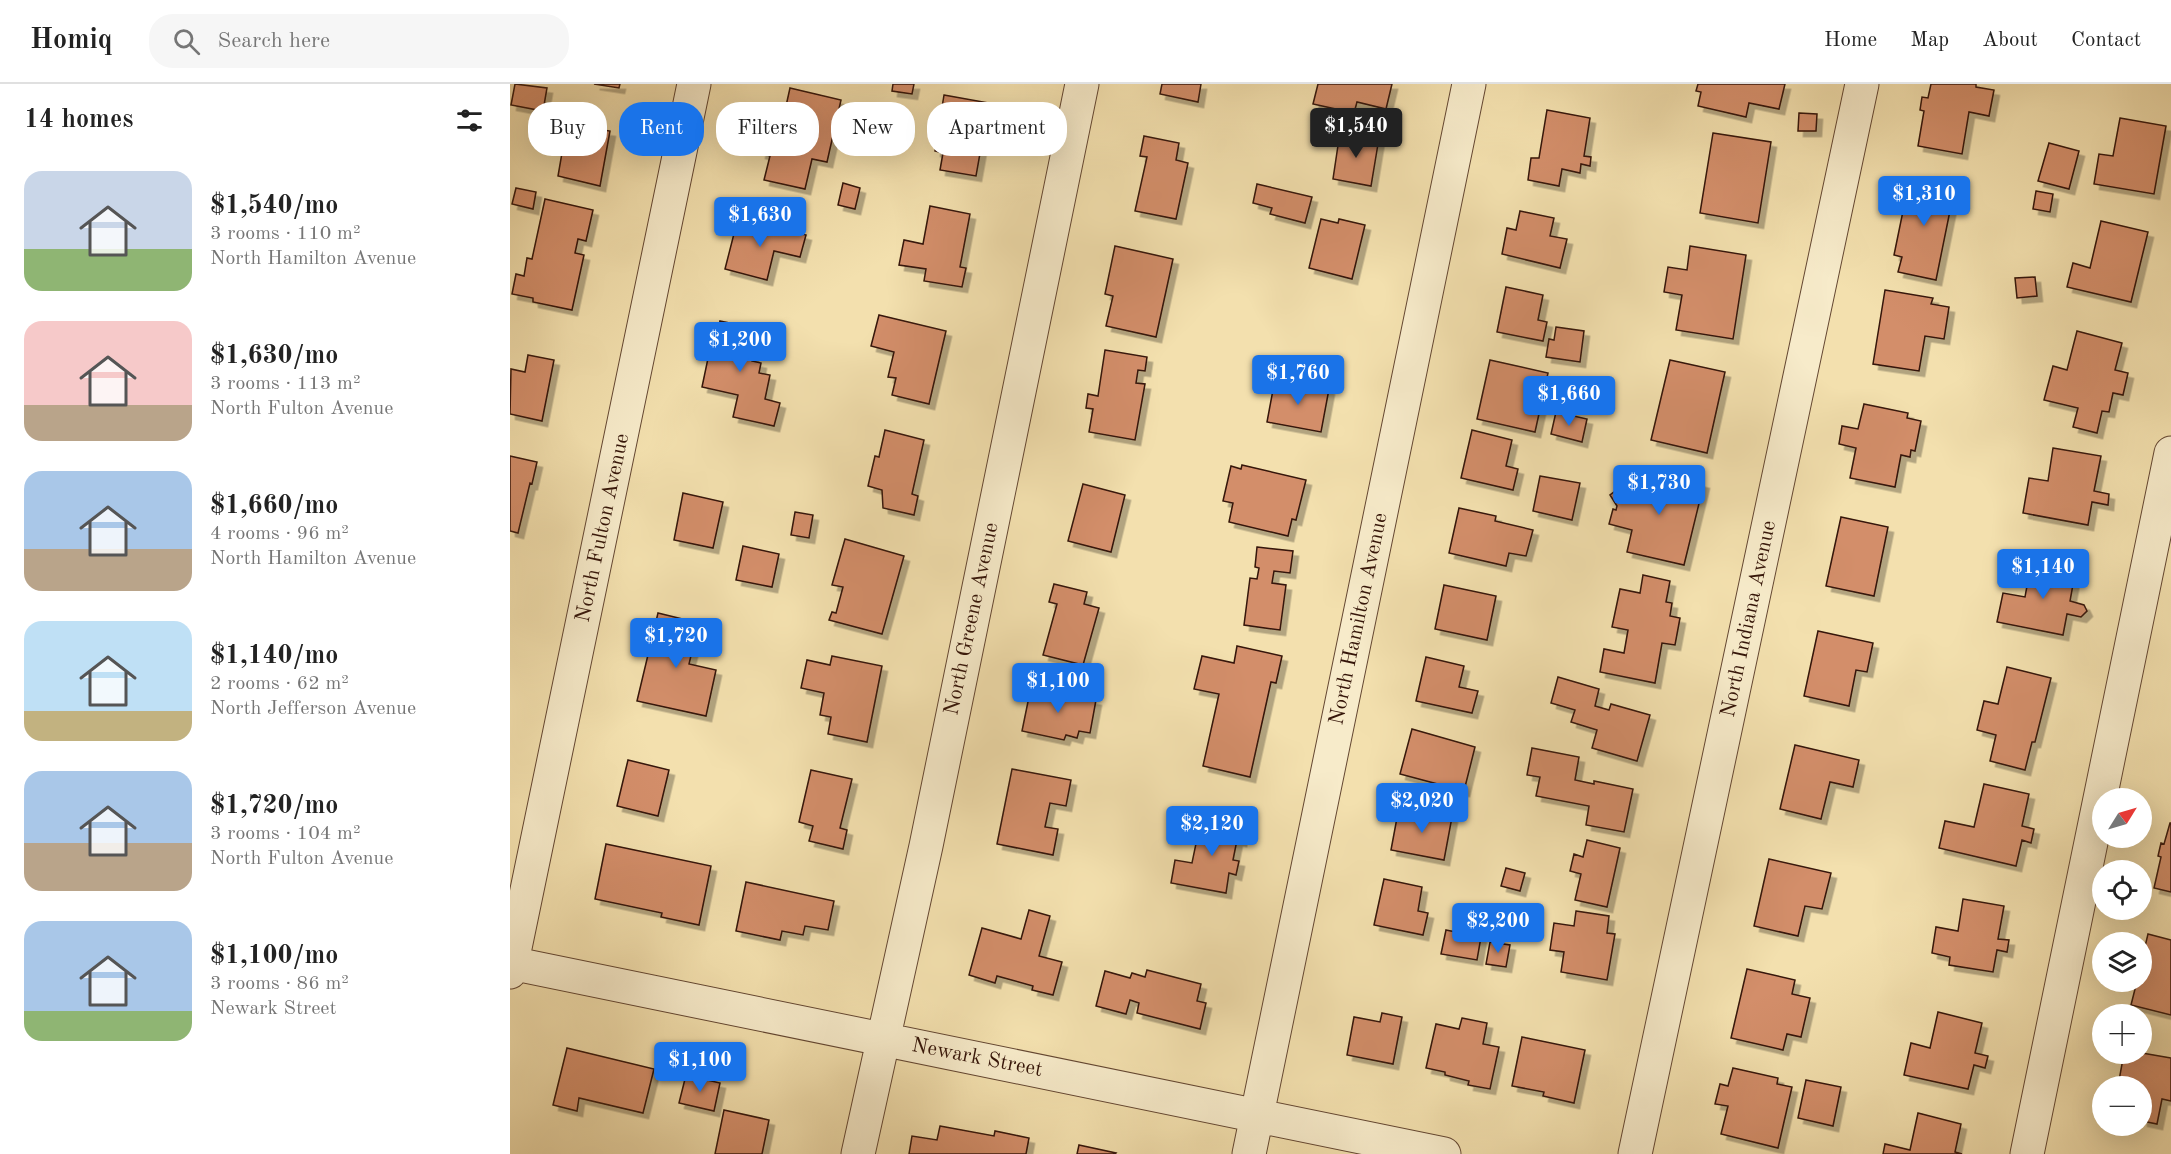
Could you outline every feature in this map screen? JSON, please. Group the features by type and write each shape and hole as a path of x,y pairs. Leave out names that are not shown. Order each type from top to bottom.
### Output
{"street":[{"name":"North Fulton Avenue","path":"511,967 693,84"},
{"name":"North Greene Avenue","path":"858,1154 926,846 1082,84"},
{"name":"North Hamilton Avenue","path":"1249,1154 1469,84"},
{"name":"North Indiana Avenue","path":"1635,1154 1862,84"},
{"path":"2027,1154 2171,453"},
{"name":"Newark Street","path":"511,967 1257,1114 1443,1154"}],"building":[{"path":"515,84 547,88 545,102 528,102 528,108 511,105"},
{"path":"594,84 620,84 619,88"},
{"path":"893,84 914,84 912,94 892,91"},
{"path":"1162,84 1201,84 1198,102 1160,94"},
{"path":"1318,84 1392,84 1386,109 1357,102 1354,113 1313,104"},
{"path":"1698,84 1785,84 1779,109 1749,103 1746,117 1698,106 1701,92 1696,91"},
{"path":"1931,84 1976,84 1976,87 1994,90 1989,116 1969,112 1962,154 1918,146 1924,111 1920,110 1922,97 1928,98"},
{"path":"790,88 841,100 841,102 831,102 831,144 827,162 812,159 805,189 764,180 770,156 819,156 819,102 787,102"},
{"path":"944,95 983,102 943,102"},
{"path":"1547,110 1590,118 1584,156 1591,157 1590,166 1581,164 1580,173 1562,169 1559,186 1528,180 1531,158 1539,158"},
{"path":"1799,113 1817,114 1816,131 1798,131"},
{"path":"2120,118 2166,126 2154,194 2094,184 2099,154 2113,156"},
{"path":"607,131 610,131 607,148"},
{"path":"1340,132 1379,138 1371,186 1333,179"},
{"path":"1713,133 1771,142 1758,223 1700,213"},
{"path":"1144,136 1179,143 1176,160 1188,163 1176,219 1135,211 1147,157 1140,156"},
{"path":"2049,143 2079,151 2069,189 2038,181"},
{"path":"561,156 605,156 600,186 558,176"},
{"path":"942,156 980,156 976,176 940,170"},
{"path":"1910,177 1955,186 1936,280 1898,272 1902,257 1894,255"},
{"path":"843,183 860,188 855,209 838,205"},
{"path":"1257,184 1312,197 1305,223 1270,214 1272,208 1253,203"},
{"path":"516,188 536,192 533,209 512,204"},
{"path":"2036,191 2053,194 2050,212 2033,209"},
{"path":"545,199 593,210 586,241 578,239 575,253 584,255 572,310 533,302 533,298 512,294 516,274 524,276 527,258 532,259"},
{"path":"930,206 970,214 960,267 966,268 962,287 924,281 926,269 899,265 904,240 923,244"},
{"path":"1520,211 1554,218 1550,236 1567,239 1560,268 1502,254 1507,228 1516,230"},
{"path":"738,218 806,235 800,257 774,251 767,280 725,269"},
{"path":"1321,219 1338,223 1339,219 1365,225 1352,279 1309,268"},
{"path":"2101,221 2148,232 2131,302 2067,287 2073,263 2090,268"},
{"path":"1115,246 1173,259 1156,337 1106,326 1113,296 1105,294"},
{"path":"1690,246 1746,255 1733,339 1676,330 1682,295 1664,292 1668,267 1687,270"},
{"path":"2035,277 2037,296 2017,298 2015,278"},
{"path":"1506,287 1543,295 1538,320 1547,322 1543,341 1497,332"},
{"path":"1885,290 1933,298 1931,304 1949,307 1944,339 1925,336 1919,371 1873,364"},
{"path":"879,315 946,331 929,404 892,395 896,378 888,377 894,352 871,346"},
{"path":"720,321 759,329 752,361 761,363 759,373 770,375 765,399 780,403 774,426 733,417 738,395 702,387 711,344 715,344"},
{"path":"1556,327 1584,331 1580,362 1546,357 1549,339 1554,340"},
{"path":"2077,331 2122,343 2115,370 2128,373 2123,395 2113,393 2109,412 2102,411 2097,433 2073,427 2078,408 2044,400 2053,366 2067,370"},
{"path":"1105,350 1147,357 1145,371 1138,370 1136,383 1145,384 1135,440 1089,432 1093,409 1086,408 1088,394 1098,396"},
{"path":"528,355 554,360 542,421 510,414 511,369 525,372"},
{"path":"1490,360 1548,373 1535,432 1477,419"},
{"path":"1670,360 1725,372 1707,453 1651,440"},
{"path":"1275,379 1329,389 1321,432 1267,422"},
{"path":"1864,404 1908,413 1907,418 1921,421 1915,451 1911,450 1910,457 1901,455 1895,487 1850,478 1856,448 1839,444 1842,426 1858,429"},
{"path":"1556,412 1587,419 1582,442 1551,434"},
{"path":"885,430 924,440 912,494 918,496 914,515 883,508 882,490 868,486 875,456 879,457"},
{"path":"1472,430 1512,440 1506,466 1518,469 1513,490 1461,478"},
{"path":"2053,448 2101,456 2094,491 2109,494 2108,505 2092,502 2088,525 2023,513 2029,478 2048,481"},
{"path":"510,456 537,462 518,533 510,531"},
{"path":"1242,465 1306,480 1296,520 1292,519 1288,536 1229,522 1233,503 1223,501 1231,466 1241,469"},
{"path":"1648,470 1704,483 1684,565 1627,552 1632,530 1609,524 1613,509 1616,510 1617,506 1610,495 1627,482 1631,488 1643,491"},
{"path":"1540,476 1580,483 1572,520 1533,511"},
{"path":"1083,484 1125,495 1111,552 1068,541"},
{"path":"683,493 723,502 713,548 674,540"},
{"path":"1459,508 1496,516 1495,521 1533,530 1526,556 1509,553 1506,566 1449,553"},
{"path":"795,512 813,515 809,538 791,535"},
{"path":"1841,517 1888,527 1874,596 1826,586"},
{"path":"845,539 904,556 882,634 829,620 832,612 836,613 843,587 832,585"},
{"path":"743,546 779,554 772,587 736,580"},
{"path":"1257,547 1293,551 1290,573 1274,571 1272,583 1286,585 1280,630 1244,625 1250,578 1257,579 1259,568 1255,567"},
{"path":"2032,559 2076,568 2070,601 2084,605 2087,611 2081,617 2067,614 2063,635 1997,622 2003,593 2025,597"},
{"path":"1643,575 1670,581 1666,602 1672,603 1670,616 1680,618 1675,645 1662,643 1655,683 1600,672 1604,649 1624,653 1628,630 1612,627 1620,589 1640,593"},
{"path":"1054,584 1087,592 1084,604 1099,608 1083,665 1043,655 1057,604 1049,602"},
{"path":"1444,585 1496,596 1487,640 1435,629"},
{"path":"658,613 699,623 689,664 716,670 706,716 637,701"},
{"path":"1818,631 1873,643 1867,672 1856,670 1849,706 1804,696"},
{"path":"1237,646 1282,656 1276,683 1271,682 1250,777 1203,766 1219,694 1194,689 1202,656 1234,663"},
{"path":"832,656 882,666 867,742 828,734 831,717 820,715 824,693 801,688 807,660 830,665"},
{"path":"1426,657 1464,666 1459,687 1478,691 1472,713 1416,701"},
{"path":"2007,667 2051,678 2035,742 2032,742 2025,770 1990,761 1996,735 1977,730 1984,701 1998,704"},
{"path":"1558,677 1599,689 1595,706 1609,710 1611,704 1650,715 1637,761 1592,748 1597,730 1571,722 1575,710 1551,703"},
{"path":"1031,687 1096,700 1090,733 1079,731 1077,738 1066,735 1064,740 1022,731"},
{"path":"1412,729 1475,747 1464,791 1400,774"},
{"path":"1795,745 1859,760 1853,787 1830,782 1821,819 1780,809"},
{"path":"1532,748 1579,757 1575,780 1594,784 1594,781 1633,789 1624,832 1586,825 1589,806 1536,796 1540,777 1527,775"},
{"path":"628,760 669,770 658,816 617,806"},
{"path":"1012,769 1071,780 1066,806 1050,803 1045,827 1058,829 1053,855 997,844"},
{"path":"811,770 852,779 840,828 847,830 843,849 809,841 813,826 799,822"},
{"path":"1984,784 2029,794 2022,826 2034,829 2031,843 2022,840 2016,866 1939,848 1945,821 1974,827"},
{"path":"1399,807 1452,817 1444,860 1391,850"},
{"path":"1214,816 1244,821 1241,841 1237,840 1233,860 1239,861 1236,875 1229,873 1226,893 1171,883 1175,860 1192,863 1199,829 1211,831"},
{"path":"2170,823 2171,892 2154,888 2161,857 2158,856 2161,843 2164,844"},
{"path":"1587,840 1620,848 1607,907 1575,900 1581,874 1570,871 1574,854 1583,857"},
{"path":"606,844 711,866 699,925 661,917 662,913 595,899"},
{"path":"1769,859 1831,873 1822,909 1805,906 1798,936 1754,926"},
{"path":"1506,868 1525,873 1520,891 1501,886"},
{"path":"1384,879 1422,887 1418,911 1428,913 1423,935 1374,925"},
{"path":"746,882 834,901 828,930 805,926 803,935 782,931 780,940 736,931"},
{"path":"1963,899 2004,906 1998,939 2009,940 2007,952 1997,950 1993,972 1949,965 1950,957 1932,953 1936,927 1958,931"},
{"path":"1029,910 1050,916 1039,956 1062,962 1053,995 1032,990 1033,986 997,976 995,983 969,975 982,928 1021,939"},
{"path":"1576,911 1609,916 1607,933 1615,934 1607,980 1561,972 1564,952 1550,950 1554,923 1574,926"},
{"path":"1446,930 1481,937 1477,960 1441,954"},
{"path":"2152,935 2171,940 2171,1015 2152,1010 2152,1004 2131,1004 2134,992 2152,992"},
{"path":"1490,942 1510,945 1506,967 1486,964"},
{"path":"1747,969 1795,980 1792,994 1810,998 1801,1037 1787,1034 1783,1050 1731,1038"},
{"path":"1147,970 1201,984 1197,1001 1206,1003 1200,1029 1137,1013 1139,1003 1130,1000 1126,1014 1096,1006 1105,971 1130,978 1132,973 1145,977"},
{"path":"1938,1012 1982,1023 1975,1053 1988,1056 1985,1068 1974,1065 1968,1089 1904,1075 1911,1043 1930,1048"},
{"path":"1382,1013 1402,1017 1393,1064 1347,1055 1354,1017 1380,1022"},
{"path":"1462,1018 1487,1023 1483,1044 1499,1047 1490,1089 1468,1085 1469,1081 1426,1068 1436,1024 1459,1029"},
{"path":"1522,1037 1585,1050 1574,1103 1543,1096 1544,1092 1512,1086"},
{"path":"567,1048 654,1069 643,1113 579,1098 577,1111 553,1105"},
{"path":"2152,1055 2171,1058 2171,1101 2162,1099 2157,1124 2152,1123 2152,1076 2120,1076 2122,1064 2152,1064"},
{"path":"1733,1068 1778,1078 1777,1084 1792,1087 1778,1148 1721,1134 1728,1106 1715,1104 1720,1084 1728,1086"},
{"path":"686,1075 720,1083 714,1111 679,1103"},
{"path":"1806,1080 1841,1087 1833,1126 1798,1118"},
{"path":"724,1110 769,1120 762,1154 715,1154"},
{"path":"1918,1113 1961,1124 1955,1152 1962,1154 1883,1154 1885,1144 1910,1150"},
{"path":"940,1126 994,1136 995,1131 1029,1138 1026,1154 909,1154 912,1136 937,1140"},
{"path":"1079,1145 1116,1153 1077,1154"}]}
